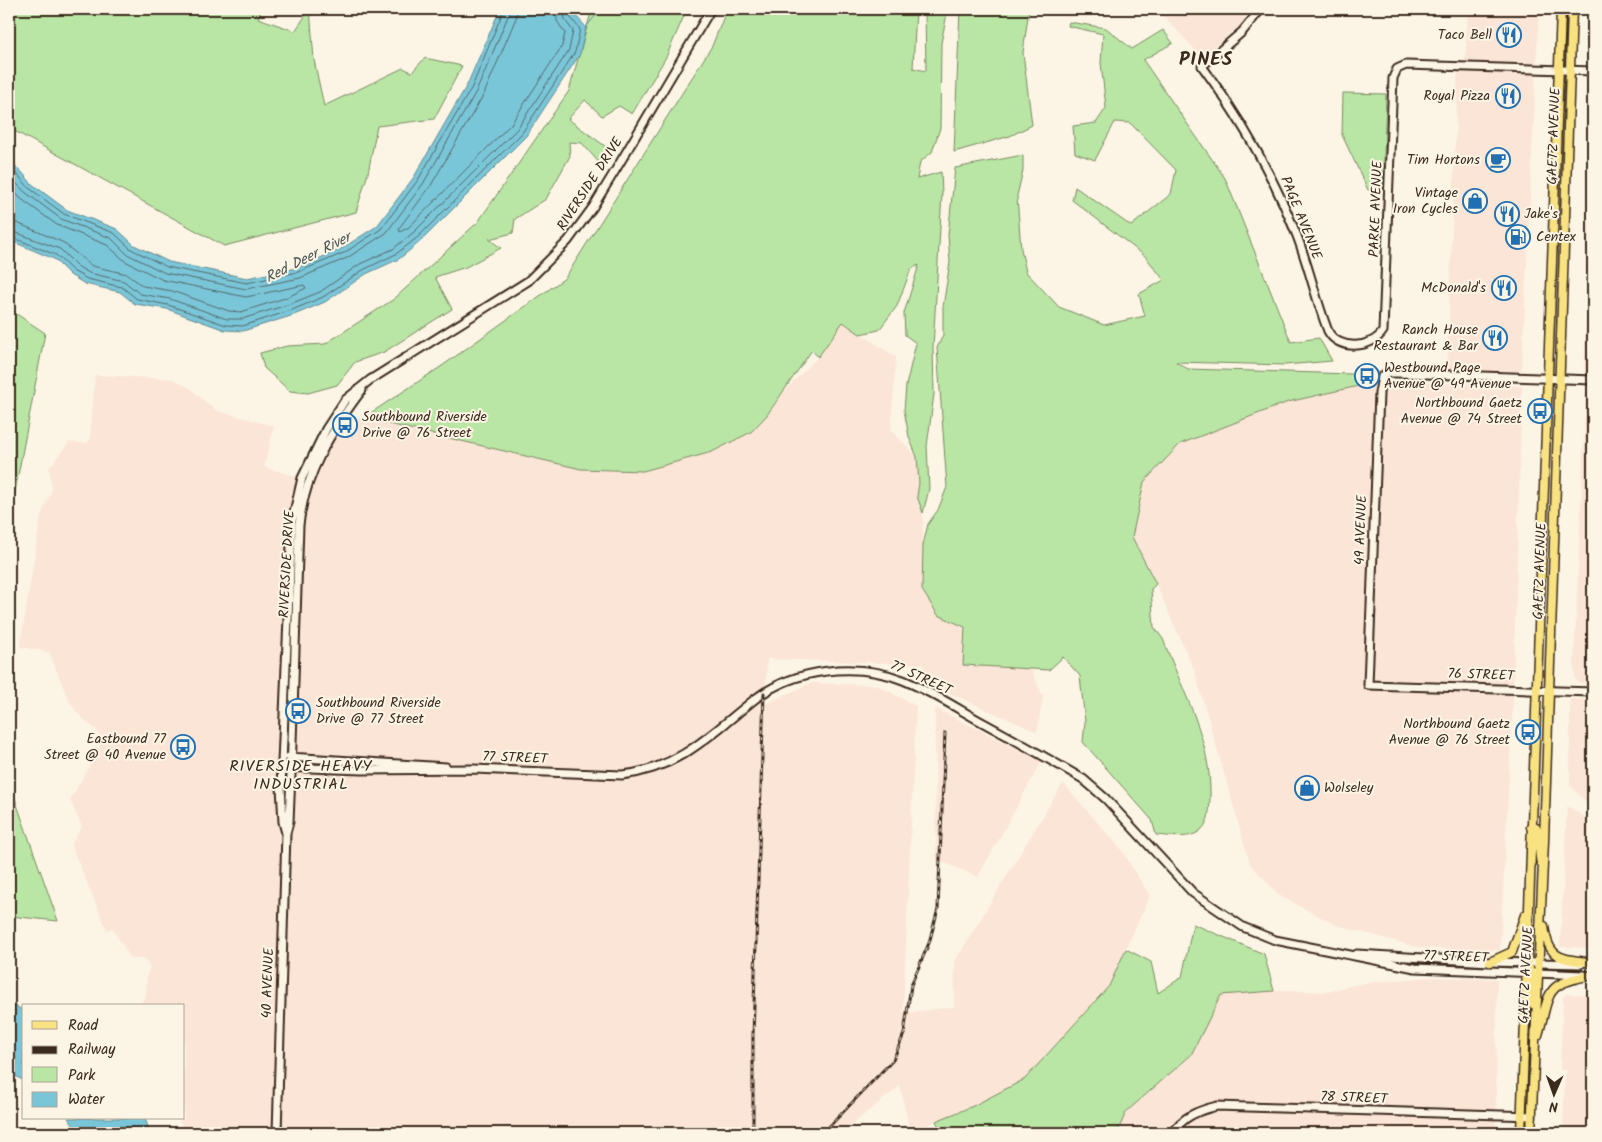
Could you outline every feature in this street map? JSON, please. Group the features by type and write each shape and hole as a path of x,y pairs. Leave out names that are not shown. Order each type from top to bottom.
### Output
{"main road":[{"name":"RIVERSIDE DRIVE","path":"283,757 292,527 298,491 326,429 346,400 370,380 528,281 568,241 615,171 711,9"},
{"name":"PAGE AVENUE","path":"1261,9 1242,32 1202,66 1248,134 1282,198 1330,335 1340,343 1354,345 1374,340 1383,331"},
{"name":"GAETZ AVENUE","path":"1521,1133 1528,972 1526,963 1535,690 1561,9"},
{"name":"GAETZ AVENUE","path":"1531,1133 1543,872 1572,9"},
{"name":"PARKE AVENUE","path":"1383,331 1395,72 1399,67 1406,65 1558,70"},
{"path":"1558,70 1593,71"},
{"name":"49 AVENUE","path":"1368,684 1382,376 1397,373 1547,378"},
{"path":"1547,378 1593,380"},
{"name":"RIVERSIDE DRIVE","path":"291,768 299,525 303,502 309,480 329,436 370,380"},
{"name":"77 STREET","path":"283,757 429,765 461,769 622,775 652,770 689,752 757,698 785,683 824,671 848,670 876,673 902,680 923,690 1083,779 1106,799 1193,893 1244,927 1275,940 1320,951 1415,968 1593,975"},
{"name":"76 STREET","path":"1368,684 1593,692"},
{"name":"40 AVENUE","path":"277,1133 286,833 281,787 283,757"},
{"name":"77 STREET","path":"283,767 432,771 461,769"},
{"name":"40 AVENUE","path":"286,833 289,822 291,768"},
{"path":"1531,826 1538,830 1537,848 1543,872"},
{"path":"1490,962 1508,955 1513,950 1529,904"},
{"path":"1541,907 1546,939 1550,950 1560,957 1593,964"},
{"name":"77 STREET","path":"1320,951 1490,962 1593,964"},
{"path":"1528,972 1534,1049"},
{"path":"1534,1049 1550,994 1555,986 1564,981 1593,975"},
{"name":"78 STREET","path":"1172,1133 1181,1122 1196,1111 1217,1106 1532,1116"}],"shaded area":[{"path":"1157,9 1239,9 1246,21 1202,57"},
{"path":"1468,9 1539,9 1522,368 1517,372 1447,370 1458,66 1465,66"},
{"path":"1593,131 1593,373 1584,372"},
{"path":"843,322 896,357 891,430 917,457 919,483 917,496 923,513 922,590 938,615 965,627 964,664 1031,669 1043,697 1037,732 927,683 923,664 767,659 765,704 811,683 877,685 916,706 903,1013 954,1007 955,961 1063,783 1121,849 1150,896 1109,985 1025,1079 973,1106 910,1132 900,1086 841,1133 187,1133 179,1120 185,1120 185,1004 140,1004 146,996 147,975 150,968 145,959 131,959 112,928 107,930 71,845 82,827 70,800 100,748 101,740 97,731 78,714 69,701 49,652 20,647 41,515 52,490 49,468 69,442 87,443 90,440 95,375 173,379 190,388 215,410 274,426 264,467 309,480 344,414 581,469 643,471 712,452 751,432 767,415 787,388 818,357"},
{"path":"1396,380 1522,386 1513,697 1500,950 1421,948 1336,925 1280,896 1250,864 1195,672 1156,584 1132,537 1144,482 1180,444 1288,402 1367,384"},
{"path":"1593,390 1593,684 1579,683 1575,678 1574,663 1586,391"},
{"path":"1570,699 1593,699 1593,810 1570,785"},
{"path":"935,708 1042,761 978,877 936,859"},
{"path":"1567,806 1593,822 1593,948 1560,947"},
{"path":"1429,977 1497,979 1496,1133 1117,1133 1126,1112 1191,1055 1221,995 1280,990 1327,992 1358,984"},
{"path":"1567,994 1593,995 1593,1133 1563,1133 1565,1070 1560,1070 1563,997"}],"green space":[{"path":"9,9 262,9 258,18 295,31 310,9 314,60 324,106 403,68 412,72 425,58 462,66 434,119 377,126 368,173 356,212 224,246 9,128"},
{"path":"592,9 679,9 684,16 666,57 632,114 619,106 602,116 585,100 568,119 609,149 601,165 582,143 569,142 570,156 546,199 515,219 513,233 489,239 501,248 466,267 435,277 452,309 384,352 355,362 337,385 308,393 290,391 264,368 260,353 287,346 325,344 394,299 478,222 569,91"},
{"path":"727,9 916,9 913,68 926,71 925,9 948,9 941,43 940,128 932,152 920,162 917,179 941,172 942,194 933,347 934,394 927,446 929,489 923,513 917,496 919,483 917,457 909,437 904,410 906,386 916,343 905,335 904,313 919,265 911,269 897,306 879,330 860,334 843,322 818,357 812,350 767,415 751,432 712,452 643,471 581,469 363,418 442,366 565,278 712,46"},
{"path":"960,9 1029,9 1023,53 1032,125 1010,136 954,152"},
{"path":"1069,22 1106,28 1132,49 1163,30 1173,43 1143,60 1225,178 1291,342 1319,338 1332,361 1285,365 1176,362 1188,369 1352,374 1367,384 1288,402 1180,444 1144,482 1132,537 1156,584 1151,589 1154,627 1163,639 1195,717 1206,757 1209,777 1210,799 1208,819 1201,830 1186,836 1156,835 1152,820 1083,742 1085,722 1080,676 1063,657 1049,670 963,665 965,627 938,615 922,590 923,545 928,524 938,510 947,487 937,348 943,335 943,307 950,262 948,235 955,168 1023,155 1023,170 1017,196 1021,249 1026,272 1059,307 1104,325 1145,316 1139,294 1164,280 1145,256 1072,200 1075,187 1131,226 1171,194 1176,170 1130,123 1115,122 1095,160 1075,153 1073,126 1096,123 1106,108 1101,63 1103,34 1068,26"},
{"path":"1343,93 1386,94 1383,189 1368,190 1342,135"},
{"path":"9,309 45,333 9,523"},
{"path":"9,782 58,921 9,916"},
{"path":"1193,924 1264,954 1274,991 1221,995 1191,1055 1126,1112 1117,1133 933,1133 940,1129 936,1121 973,1106 1025,1079 1109,986 1126,949 1151,962 1158,993 1182,977"}],"water":[{"path":"500,9 576,9 575,15 586,27 580,54 526,136 421,241 399,259 366,274 325,302 294,315 243,331 225,330 167,309 135,304 120,292 85,284 70,275 54,259 9,240 9,163 20,170 32,184 67,210 117,229 134,245 169,262 247,278 297,268 341,249 377,226 414,177 467,85"},
{"path":"9,1002 22,1010 22,1080 9,1072"},
{"path":"69,1120 146,1120 150,1133 79,1133"}],"waterway":[{"path":"586,27 601,9"}],"railway":[{"path":"753,1133 753,1036 764,693"},
{"path":"823,1133 893,1060 904,1034 911,985 929,943 938,909 945,733"}],"place":[{"name":"Taco Bell","path":"1509,35"},
{"name":"Royal Pizza","path":"1508,96"},
{"name":"Tim Hortons","path":"1498,160"},
{"name":"Vintage Iron Cycles","path":"1475,201"},
{"name":"Jake's","path":"1507,214"},
{"name":"Centex","path":"1518,237"},
{"name":"McDonald's","path":"1504,288"},
{"name":"Ranch House Restaurant & Bar","path":"1495,338"},
{"name":"Westbound Page Avenue @ 49 Avenue","path":"1367,376"},
{"name":"Northbound Gaetz Avenue @ 74 Street","path":"1540,411"},
{"name":"Southbound Riverside Drive @ 76 Street","path":"345,425"},
{"name":"Southbound Riverside Drive @ 77 Street","path":"298,711"},
{"name":"Northbound Gaetz Avenue @ 76 Street","path":"1528,732"},
{"name":"Eastbound 77 Street @ 40 Avenue","path":"183,747"},
{"name":"Wolseley","path":"1307,788"}],"district":[{"name":"PINES","path":"1206,60"},
{"name":"RIVERSIDE HEAVY INDUSTRIAL","path":"301,775"}],"water label":[{"name":"Red Deer River","path":"308,258"}]}
